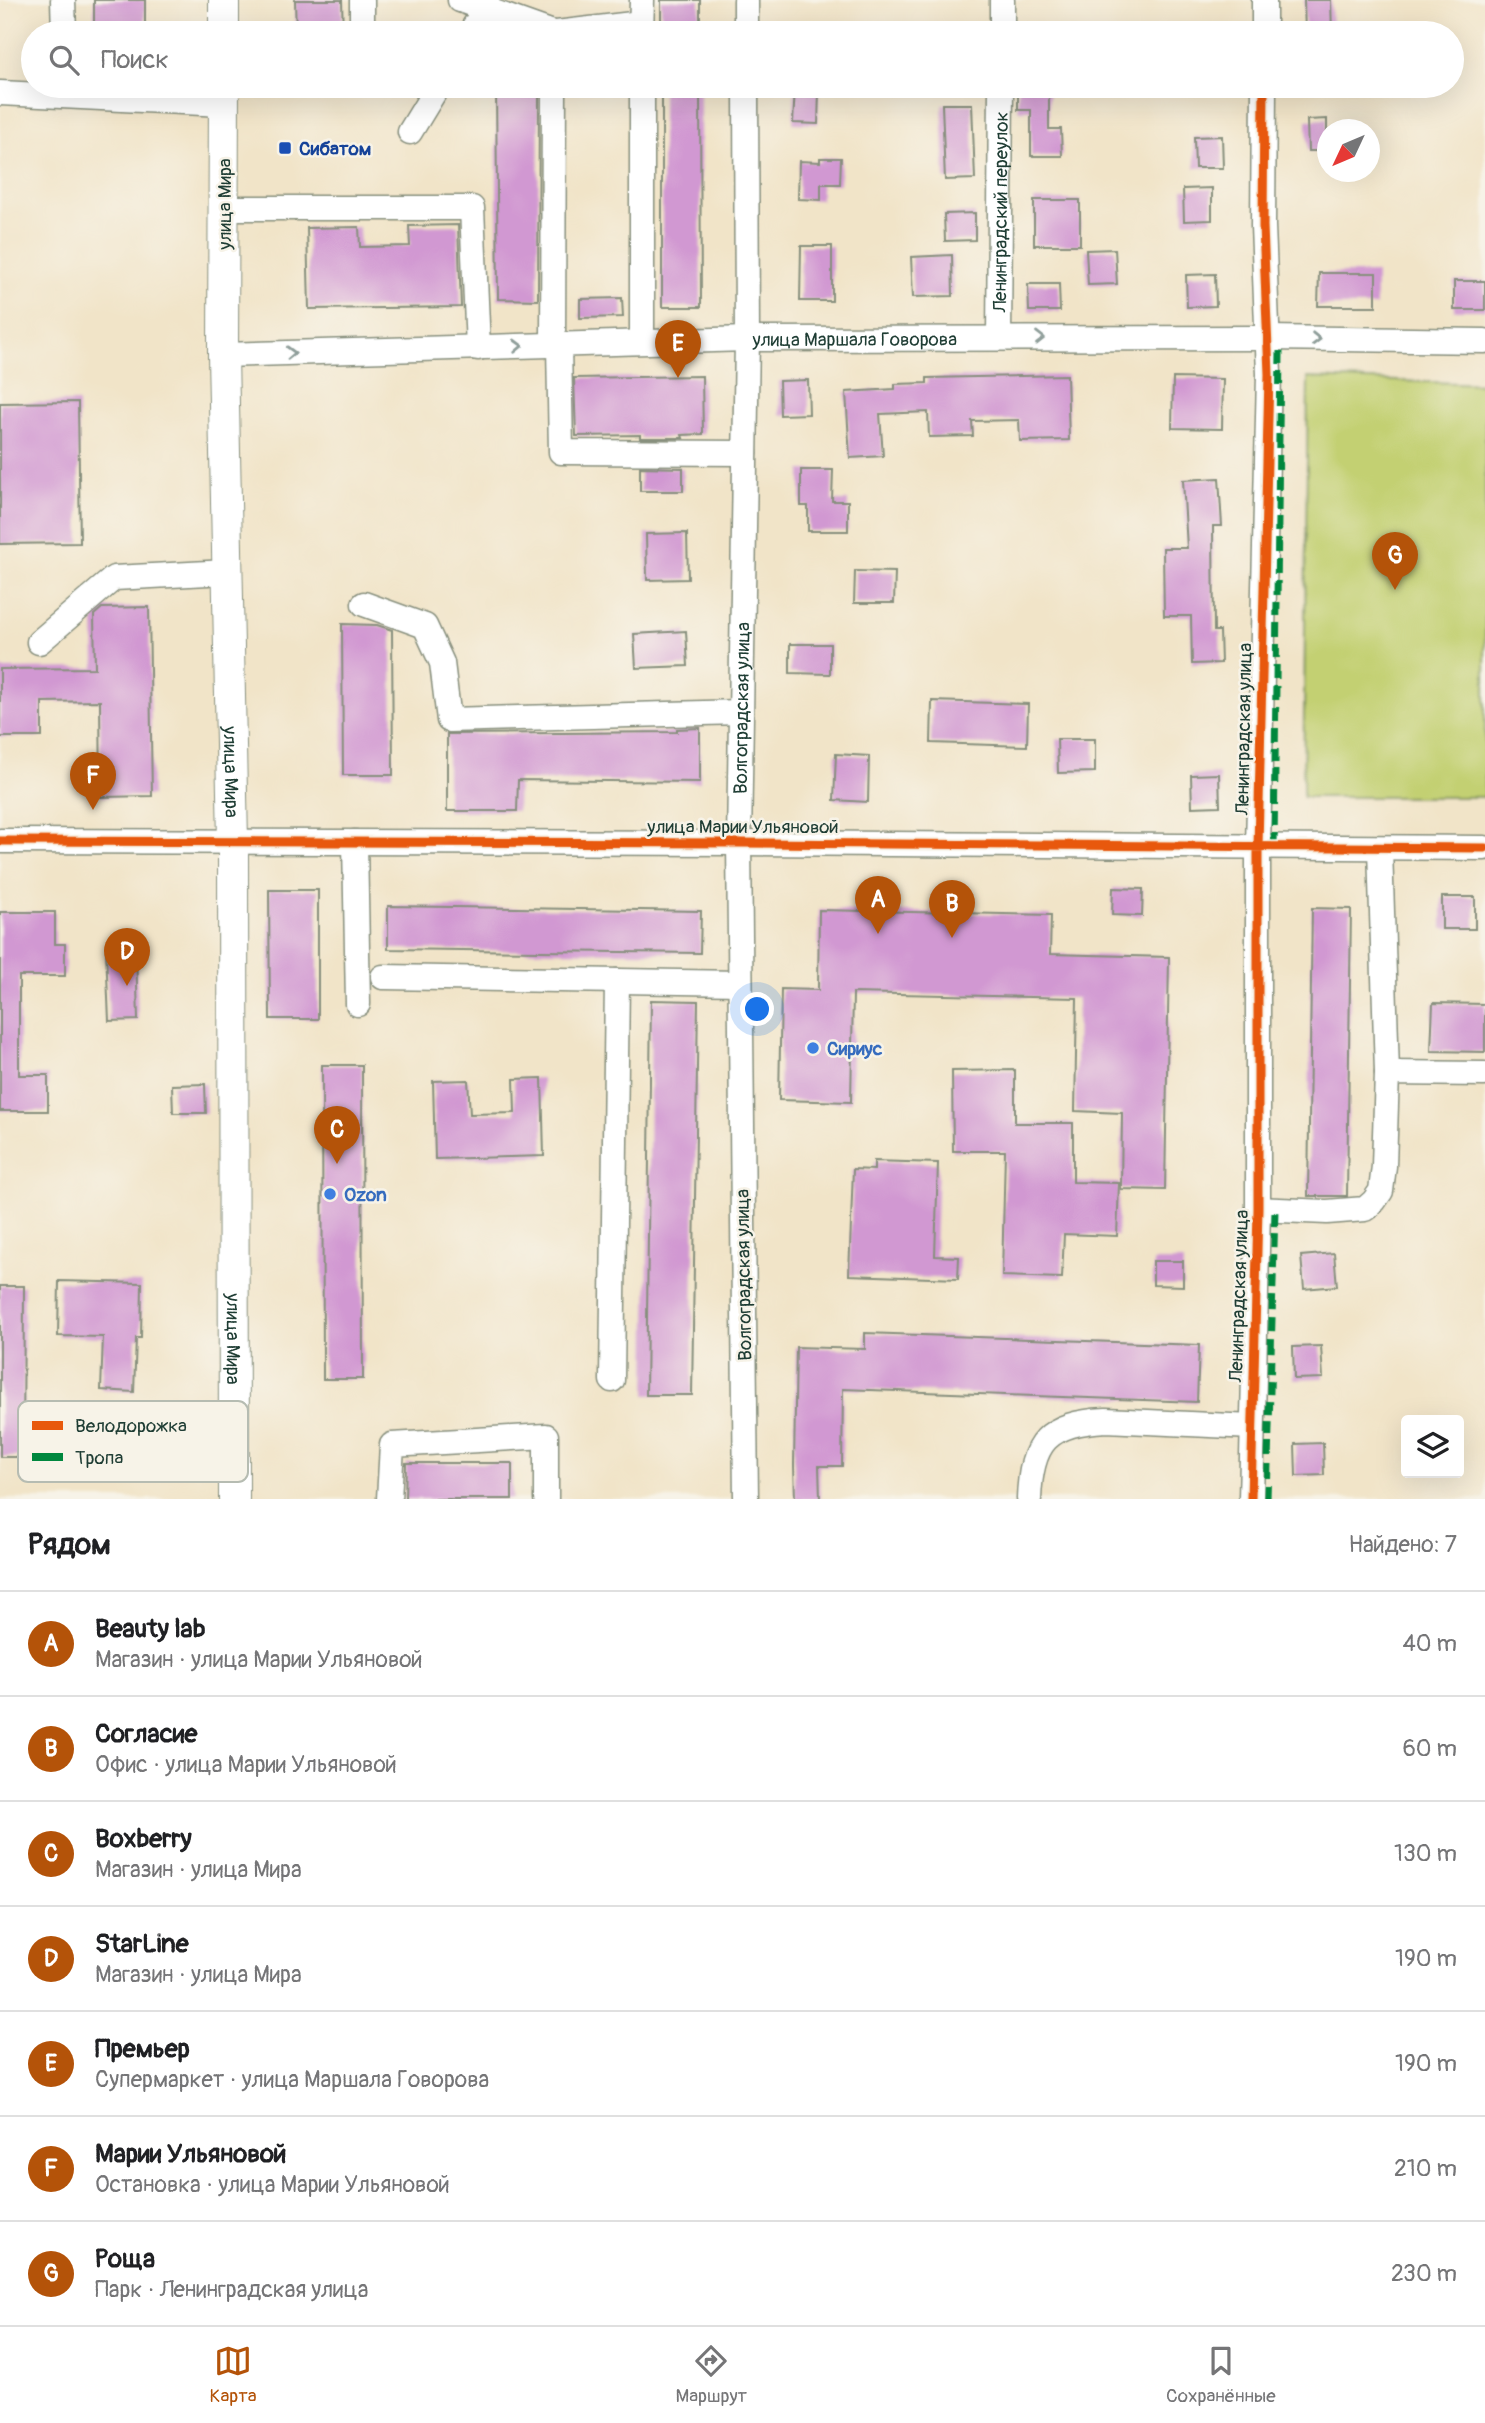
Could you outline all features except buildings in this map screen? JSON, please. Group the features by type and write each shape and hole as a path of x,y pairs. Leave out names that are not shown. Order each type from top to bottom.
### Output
{"main road":[{"path":"224,0 224,21"},
{"name":"улица Мира","path":"223,98 223,355 233,842 234,1401"}],"street":[{"path":"64,0 64,21"},
{"path":"362,0 362,21"},
{"path":"460,0 486,5 525,21"},
{"path":"746,0 746,21"},
{"path":"1002,0 1002,21"},
{"path":"1264,0 1264,21"},
{"path":"477,21 486,5"},
{"path":"0,93 21,92"},
{"path":"410,132 431,98"},
{"path":"554,98 556,345 561,452 745,453"},
{"path":"642,98 642,341"},
{"name":"Волгоградская улица","path":"746,1499 739,843 747,339 747,98"},
{"name":"Ленинградский переулок","path":"999,338 1001,98"},
{"name":"Ленинградская улица","path":"1251,1499 1258,1209 1258,847 1269,374 1263,226 1264,98"},
{"path":"225,208 471,208 478,348"},
{"name":"улица Маршала Говорова","path":"223,355 747,339 1268,338 1485,341"},
{"path":"39,642 114,578 227,572"},
{"path":"364,604 425,626 442,663 449,720 741,712"},
{"name":"улица Марии Ульяновой","path":"0,841 1485,848"},
{"path":"355,842 358,1004"},
{"path":"1258,1209 1327,1212 1366,1209 1381,1191 1387,1073 1380,848"},
{"path":"383,977 740,983"},
{"path":"612,1380 617,981"},
{"path":"1387,1073 1485,1074"},
{"path":"1029,1499 1032,1462 1040,1446 1063,1428 1085,1421 1106,1419 1252,1427"},
{"path":"389,1499 392,1445 545,1436 546,1499"}],"green space":[{"path":"1308,378 1485,384 1485,797 1303,797"}],"marked path":[{"path":"1274,847 1280,351"},
{"path":"1267,1499 1275,1210"}],"cycle path":[{"path":"1251,1499 1258,1209 1258,847 1269,374 1263,226 1264,98"},
{"path":"0,841 1485,848"}],"place":[{"name":"Сибатом","path":"285,148"},
{"name":"Премьер","path":"678,378"},
{"name":"Роща","path":"1395,590"},
{"name":"Марии Ульяновой","path":"93,810"},
{"name":"Beauty lab","path":"878,934"},
{"name":"Согласие","path":"952,938"},
{"name":"StarLine","path":"127,986"},
{"name":"Сириус","path":"813,1048"},
{"name":"Boxberry","path":"337,1164"},
{"name":"Ozon","path":"330,1194"}]}
